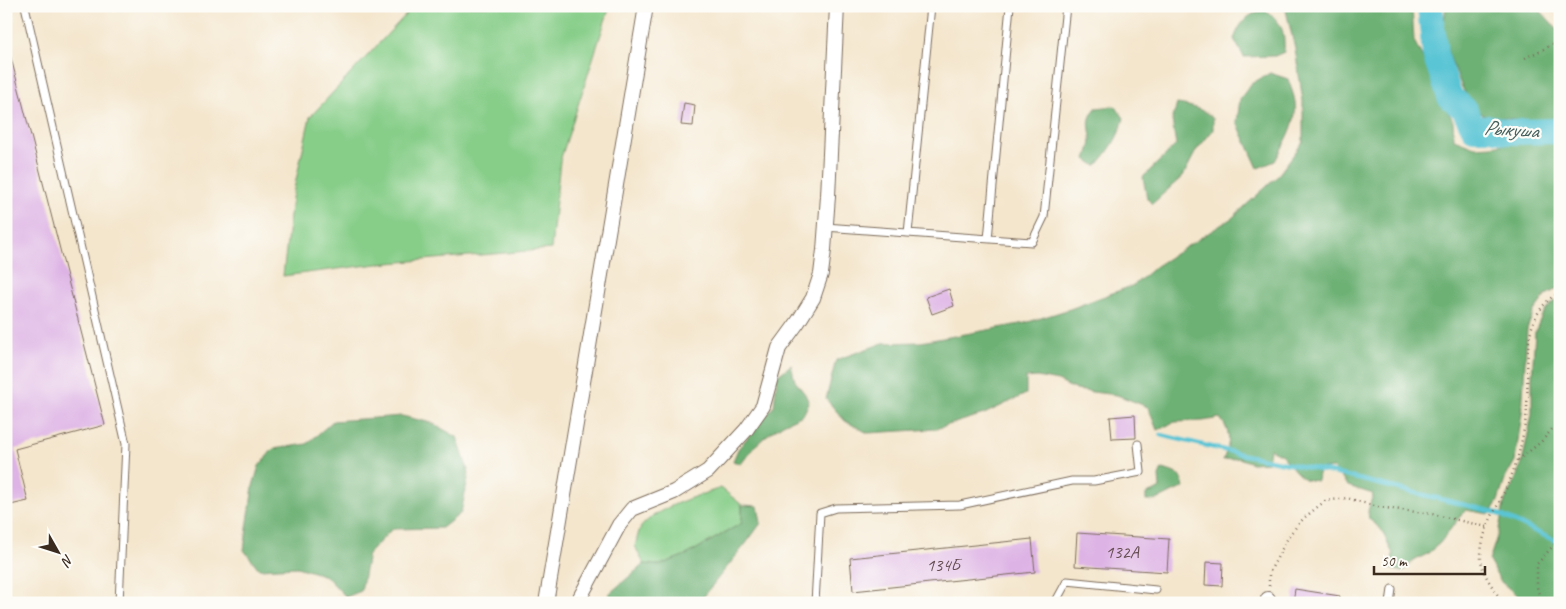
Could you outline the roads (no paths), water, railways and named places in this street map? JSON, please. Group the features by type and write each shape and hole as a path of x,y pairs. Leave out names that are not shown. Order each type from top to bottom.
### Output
{"street":[{"path":"546,603 646,6"},
{"path":"577,603 619,525 632,509 674,492 708,471 746,430 762,406 779,348 798,322 812,298 821,274 825,228 837,6"}],"lane":[{"path":"25,6 126,444 119,603"},
{"path":"908,233 931,6"},
{"path":"988,239 1010,6"},
{"path":"825,228 1032,242 1044,217 1066,6"},
{"path":"815,603 820,513 836,508 960,505 1072,481 1094,480 1141,472 1138,444"},
{"path":"1055,603 1067,581 1156,590"},
{"path":"1390,603 1392,589"}],"waterway":[{"name":"Рыкуша","path":"1430,6 1435,54 1450,97 1464,109 1474,128 1492,128 1508,132 1560,131"},
{"path":"1161,435 1329,472 1494,512 1560,543"}]}
